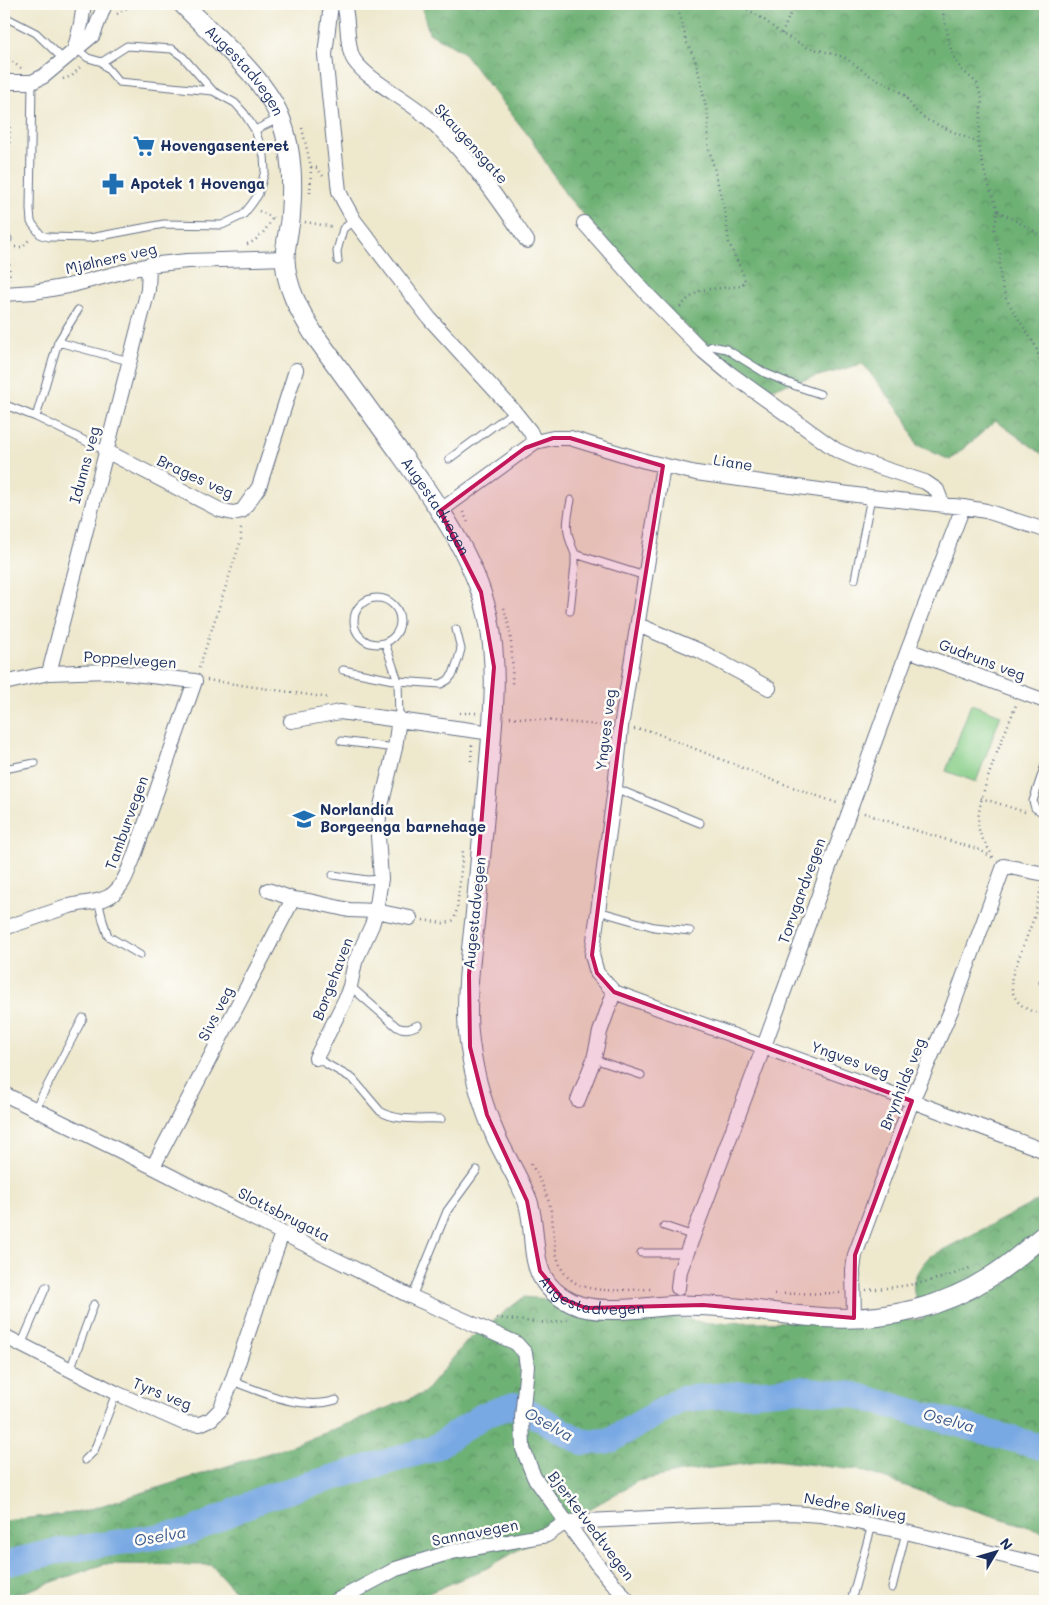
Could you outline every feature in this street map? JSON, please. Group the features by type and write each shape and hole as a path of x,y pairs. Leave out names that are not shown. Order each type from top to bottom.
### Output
{"main road":[{"name":"Augestadvegen","path":"183,4 261,86 280,117 292,164 290,220 285,258 291,294 300,312 448,506 481,592 488,618 494,667 483,731 467,1007 470,1047 486,1115 527,1201 531,1216 535,1259 546,1282 554,1291 575,1305 586,1308 606,1309 703,1305 762,1310 802,1316 854,1318 896,1314 956,1296 1001,1270 1045,1234"}],"street":[{"path":"75,48 84,4"},
{"path":"7,83 32,82 44,76 75,48 93,35 105,4"},
{"path":"331,4 325,56 339,191 354,220 430,319 514,411 530,431 535,442"},
{"name":"Skaugensgate","path":"344,4 351,53 361,68 429,118 497,197 527,241"},
{"path":"584,223 621,267 703,351 772,405 836,450 861,461 925,482 937,490 943,506"},
{"name":"Mjølners veg","path":"7,288 34,292 68,286 149,265 187,261 285,258"},
{"name":"Idunns veg","path":"49,673 148,290 149,265"},
{"name":"Brages veg","path":"106,451 220,510 232,513 242,511 259,487 296,370"},
{"name":"Liane","path":"448,506 535,442 553,438 570,438 663,466 696,473 986,511 1045,530"},
{"name":"Yngves veg","path":"663,466 622,727 592,955 597,973 614,992 764,1046 1045,1152"},
{"name":"Torvgardvegen","path":"678,1288 680,1271 908,650 963,508"},
{"path":"638,625 700,652 769,688"},
{"name":"Gudruns veg","path":"908,650 1045,701"},
{"name":"Poppelvegen","path":"4,683 49,673 107,671 195,681"},
{"name":"Tamburvegen","path":"4,928 72,906 98,900 116,892 126,874 195,681"},
{"path":"291,721 340,712 399,718 483,731"},
{"name":"Borgehaven","path":"316,1058 345,1000 355,962 372,925 376,911 382,879 378,836 379,814 395,748 399,718"},
{"path":"999,862 1045,874"},
{"name":"Brynhilds veg","path":"854,1318 853,1270 855,1255 912,1101 952,1008 999,862"},
{"path":"268,890 293,900 309,901 349,910 376,911 410,918"},
{"name":"Sivs veg","path":"154,1167 293,900"},
{"path":"578,1100 594,1059 600,1032 614,992"},
{"name":"Slottsbrugata","path":"4,1094 412,1297 516,1343 525,1353 527,1380"},
{"name":"Tyrs veg","path":"4,1336 116,1393 184,1423 200,1424 220,1410 232,1381 282,1233"},
{"name":"Bjerketvedtvegen","path":"527,1380 522,1418 523,1449 534,1477 596,1563 628,1601"},
{"name":"Nedre Søliveg","path":"566,1522 791,1513 821,1515 872,1524 1045,1566"},
{"name":"Sannavegen","path":"336,1601 396,1569 451,1552 547,1534 566,1522"}],"lane":[{"path":"7,18 36,33 63,59"},
{"path":"102,62 127,46 172,49 183,57 213,92"},
{"path":"32,82 30,209 31,222 41,235 49,237 90,238 164,224 222,225 243,215 258,195 265,171 264,156 255,130 244,113 234,103 213,92 119,82 102,62 88,58 75,48"},
{"path":"255,130 280,117"},
{"path":"338,261 337,251 342,229 354,220"},
{"path":"36,417 58,342 78,310"},
{"path":"58,342 129,361"},
{"path":"703,351 712,346 726,349 765,373 820,394"},
{"path":"8,406 36,417 106,451"},
{"path":"449,459 514,411"},
{"path":"855,579 871,497"},
{"path":"570,611 575,565 575,554 567,535 567,521 571,500"},
{"path":"575,554 646,576"},
{"path":"381,598 388,601 397,611 400,624 398,630 385,643 369,643 357,634 354,619 360,605 366,600 381,598"},
{"path":"343,670 398,681 441,684 453,674 461,649 456,629"},
{"path":"385,643 398,681 399,718"},
{"path":"341,741 395,748"},
{"path":"4,769 35,763"},
{"path":"1045,764 1032,801 1035,808 1045,814"},
{"path":"615,788 700,823"},
{"path":"333,875 367,880 382,879"},
{"path":"98,900 108,936 140,955"},
{"path":"598,911 654,926 690,931"},
{"path":"350,986 397,1027 404,1030 418,1025"},
{"path":"35,1109 83,1018"},
{"path":"316,1058 353,1079 380,1111 386,1115 441,1119"},
{"path":"594,1059 641,1075"},
{"path":"412,1297 447,1211 477,1170"},
{"path":"664,1226 694,1236"},
{"path":"641,1253 687,1254"},
{"path":"21,1346 46,1287"},
{"path":"70,1370 94,1304"},
{"path":"232,1381 290,1402 313,1403 336,1400"},
{"path":"85,1460 94,1451 116,1393"},
{"path":"851,1601 872,1524"},
{"path":"892,1588 906,1532"}],"path":[{"path":"669,318 688,299 701,290 741,286 745,281 728,243 725,212 708,144 708,118 700,78 695,59 686,41 677,4"},
{"path":"739,4 782,34 807,47 844,56 904,95 915,110 926,119 978,144"},
{"path":"782,34 794,4"},
{"path":"942,4 952,54 962,70 977,83 982,100 978,144 985,174 998,211 994,229 1000,252 1000,275 1006,299 1036,348 1045,377"},
{"path":"6,239 7,83"},
{"path":"302,126 311,167 310,197"},
{"path":"251,205 263,214 273,218"},
{"path":"998,211 1045,237"},
{"path":"305,230 308,214"},
{"path":"7,288 8,248 22,247 37,231"},
{"path":"448,506 470,526"},
{"path":"195,681 241,540 242,511"},
{"path":"504,607 510,633 512,688"},
{"path":"999,862 979,832 978,819 981,798 1020,692"},
{"path":"471,769 483,731 476,705"},
{"path":"510,724 511,711"},
{"path":"503,716 651,731 770,779 850,808 980,850 999,862"},
{"path":"981,798 1028,813 1035,808"},
{"path":"410,918 443,924 454,920 457,909 464,842"},
{"path":"1045,874 1034,915 1010,984 1014,998 1023,1008 1045,1014"},
{"path":"529,1162 547,1197 557,1261 566,1275 582,1286 605,1290 678,1288"},
{"path":"770,1294 854,1292 897,1287 940,1279 974,1267"},
{"path":"493,1318 564,1322 572,1316 582,1286"}],"highlighted area":[{"path":"553,438 570,438 663,466 621,727 592,955 597,973 614,992 912,1101 855,1255 854,1318 703,1305 586,1308 563,1299 540,1271 527,1201 487,1115 470,1047 469,975 494,667 481,592 440,511 525,448"}],"green space":[{"path":"421,4 1045,4 1045,456 996,421 950,460 917,445 905,418 863,364 758,392 672,314 566,195 531,139 463,52 429,33"},
{"path":"971,704 1001,715 976,782 946,771"},
{"path":"1045,1197 1045,1532 964,1507 864,1471 774,1460 681,1472 638,1481 487,1568 410,1601 244,1601 211,1565 104,1564 4,1599 4,1521 81,1512 297,1444 424,1393 468,1340 524,1297 637,1308 704,1323 925,1319 914,1295 914,1281 929,1257"}],"waterway":[{"name":"Oselva","path":"4,1564 53,1552 189,1532 264,1498 434,1448 484,1415 514,1405 582,1442 609,1441 682,1399 800,1389 854,1395 1041,1447 1045,1446"}],"place":[{"name":"Hovengasenteret","path":"144,146"},
{"name":"Apotek 1 Hovenga","path":"113,184"},
{"name":"Norlandia Borgeenga barnehage","path":"304,819"}]}
